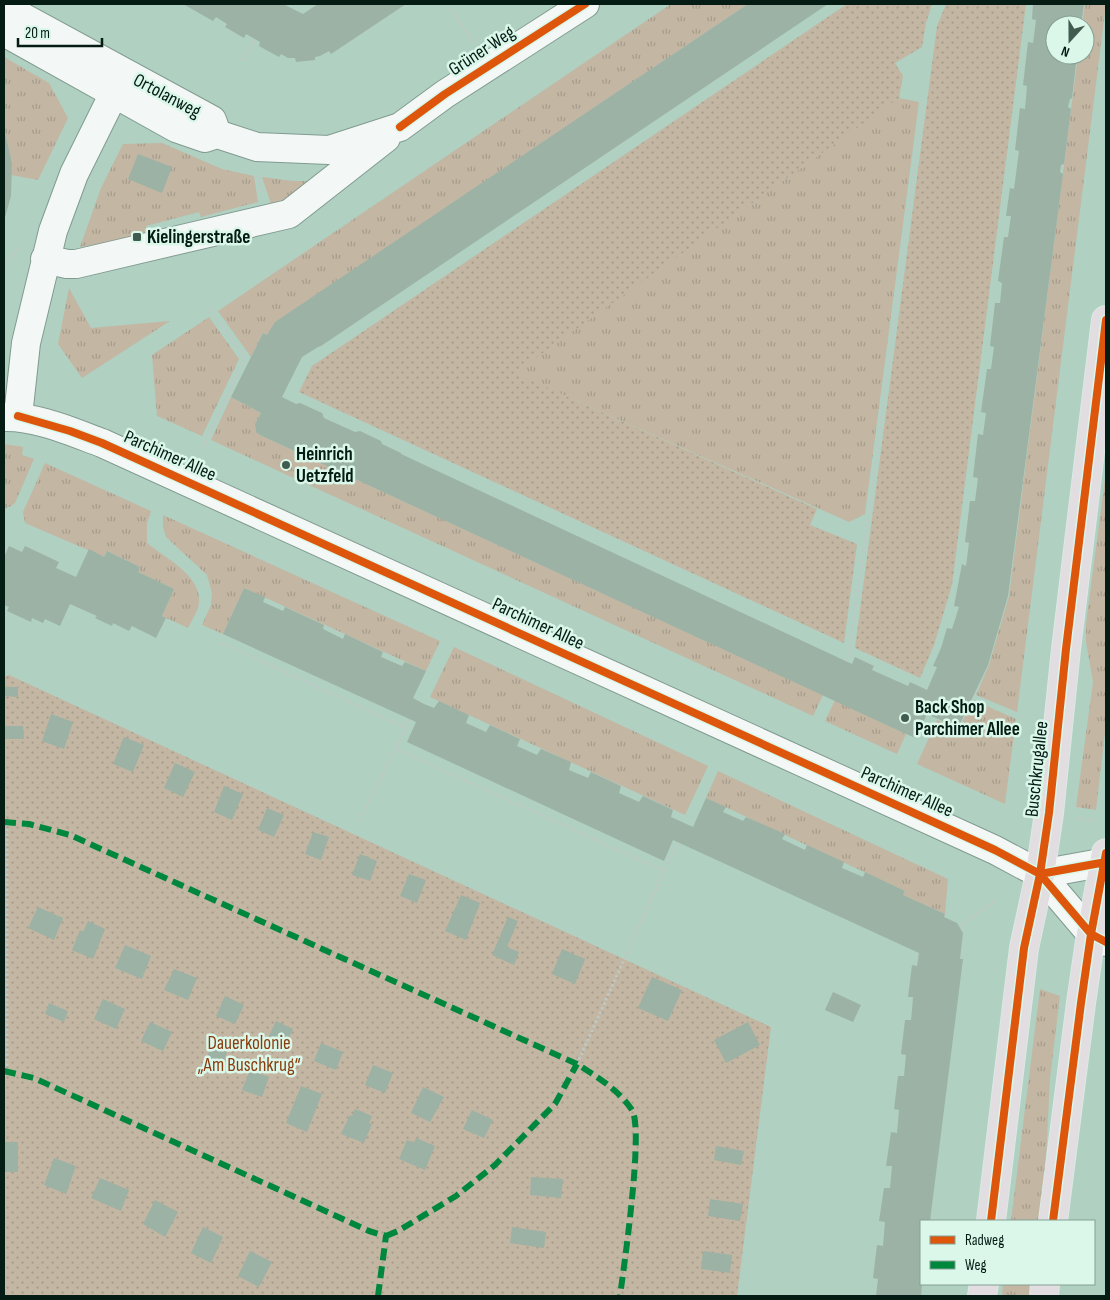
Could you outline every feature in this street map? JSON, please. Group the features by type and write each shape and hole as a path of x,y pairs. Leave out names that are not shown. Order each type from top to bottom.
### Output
{"main road":[{"name":"Buschkrugallee","path":"991,1220 1024,948 1040,874 1106,320"},
{"path":"1053,1220 1098,938 1106,859"}],"street":[{"name":"Grüner Weg","path":"217,134 257,146 329,150 400,127 445,94 584,4"},
{"name":"Ortolanweg","path":"4,7 119,84 176,128 205,138 217,134"},
{"name":"Ortolanweg","path":"4,32 119,84"},
{"path":"11,417 45,259 66,192 119,84"},
{"path":"45,259 76,264 289,214 400,127"},
{"name":"Parchimer Allee","path":"11,417 70,431 102,443 995,850 1040,874 1098,938"},
{"path":"1040,874 1106,859"}],"path":[{"path":"447,4 470,37"},
{"path":"243,60 255,39"},
{"path":"846,661 869,514 923,102 921,96"},
{"path":"4,266 20,247"},
{"path":"203,447 245,358 208,307"},
{"path":"222,643 406,728"},
{"path":"359,821 410,719"},
{"path":"396,749 664,871"},
{"path":"1077,818 1095,820"},
{"path":"7,821 7,1071"},
{"path":"577,1064 664,871 679,842"},
{"path":"960,926 997,899"}],"green space":[{"path":"671,4 748,4 276,322 267,335 263,333 251,357 218,311"},
{"path":"847,4 932,4 926,23 922,47 895,63 903,76 899,98 515,373 817,509 810,525 857,544 844,643 299,392 312,366"},
{"path":"946,4 1026,4 952,585 934,645 920,678 855,648 937,26"},
{"path":"1085,4 1106,4 1017,712 976,695 989,665 1009,596 1077,65 1095,65 1095,15 1083,15"},
{"path":"4,57 49,83 68,118 38,180 11,175 12,163 4,127"},
{"path":"899,98 919,102 865,514 849,522 514,373"},
{"path":"162,143 222,169 254,176 258,202 201,217 199,212 146,226 148,232 113,242 80,247 101,188 123,144"},
{"path":"262,177 293,181 312,181 294,198 271,204"},
{"path":"69,288 91,328 170,321 82,378 58,344"},
{"path":"209,317 239,359 202,436 157,416 152,355"},
{"path":"231,397 261,413 255,427 260,435 823,695 813,716 211,440"},
{"path":"4,444 23,447 22,455 34,459 15,503 4,509"},
{"path":"45,463 151,511 147,523 147,543 188,575 198,592 198,608 188,628 162,616 174,589 138,572 140,567 107,551 104,557 25,523 23,512"},
{"path":"1106,471 1106,724 1096,810 1076,807 1093,682 1086,642 1086,624"},
{"path":"163,515 440,641 426,671 244,588 223,634 202,625 211,605 212,593 207,575 166,537 163,527"},
{"path":"454,647 708,766 685,815 430,697"},
{"name":"Dauerkolonie „Am Buschkrug“","path":"9,675 771,1027 737,1296 4,1296 4,677"},
{"path":"835,700 906,734 897,754 825,721"},
{"path":"973,700 1016,719 1005,804 917,764 937,720 959,729"},
{"path":"718,771 948,879 945,914 903,895 905,891 706,798"},
{"path":"1040,989 1060,996 1050,1078 1043,1220 1011,1220"},
{"path":"1003,1285 1036,1285 1034,1296 1002,1296"}],"building":[{"path":"183,4 283,4 303,14 318,4 406,4 331,54 329,51 315,57 315,60 296,62 295,58 288,58 281,54 279,57 259,46 260,42 246,34 244,38 225,27 227,24 216,17 213,21"},
{"path":"748,4 828,4 302,357 282,397 322,413 324,418 355,432 360,431 381,441 382,444 401,454 852,664 855,657 874,666 872,670 908,686 910,682 927,690 937,667 933,666 947,628 952,629 959,607 954,606 962,564 966,566 969,543 965,542 970,501 975,501 978,478 973,477 978,434 983,435 986,413 981,412 987,369 991,369 994,347 990,346 995,303 1000,303 1002,283 998,281 1004,237 1008,237 1011,216 1006,216 1010,188 1014,189 1019,151 1015,150 1020,108 1025,109 1027,86 1023,85 1028,42 1033,43 1036,20 1032,19 1033,4 1084,4 1082,15 1045,15 1045,65 1076,65 1072,98 1068,107 1071,109 1064,164 1061,165 1060,172 1063,174 1008,596 988,665 958,728 927,714 916,738 906,734 260,435 256,432 255,424 261,413 231,397 263,333 267,335 275,322"},
{"path":"4,128 12,163 11,196 4,221"},
{"path":"138,154 172,167 162,193 128,179"},
{"path":"9,546 22,552 25,546 59,562 56,568 76,577 89,549 104,557 107,551 140,567 138,572 174,589 162,616 166,618 156,638 132,626 129,631 113,623 112,626 95,618 97,616 70,604 60,626 45,619 43,623 32,618 31,622 7,611 9,607 4,605 4,557"},
{"path":"244,588 265,597 263,602 283,611 285,607 324,625 323,629 343,639 345,634 383,652 381,657 402,666 405,662 426,671 413,698 424,704 434,708 439,701 469,715 466,723 486,732 490,725 520,739 517,746 537,755 541,749 571,762 569,770 588,778 591,772 621,786 619,793 639,802 643,796 673,810 671,817 693,827 706,798 726,807 723,812 743,821 746,817 785,834 782,839 805,850 807,845 844,862 842,868 863,877 865,872 905,891 903,895 945,914 944,917 957,923 963,933 960,959 963,959 930,1220 920,1220 921,1296 876,1296 878,1279 873,1278 877,1245 883,1246 885,1222 879,1221 884,1188 890,1188 892,1166 886,1166 891,1132 897,1133 899,1110 894,1109 898,1076 904,1076 906,1055 901,1054 905,1020 911,1020 913,997 908,997 912,965 917,966 919,953 673,840 664,861 407,742 416,722 223,634"},
{"path":"4,687 18,687 18,697 4,696"},
{"path":"51,714 73,722 64,749 42,741"},
{"path":"4,726 23,726 24,739 4,739"},
{"path":"124,737 144,745 133,772 113,764"},
{"path":"175,763 195,772 183,797 164,788"},
{"path":"224,786 243,794 232,820 214,812"},
{"path":"267,808 284,815 274,837 258,830"},
{"path":"313,832 329,837 321,860 305,854"},
{"path":"360,854 377,861 370,881 352,875"},
{"path":"409,874 426,880 417,903 400,896"},
{"path":"461,895 480,903 466,940 445,931"},
{"path":"38,907 63,918 54,940 28,928"},
{"path":"508,917 518,921 507,947 519,952 514,965 492,955"},
{"path":"88,921 105,929 93,959 72,950 80,930 83,932"},
{"path":"125,945 151,956 142,979 115,968"},
{"path":"562,949 585,959 575,984 552,974"},
{"path":"174,969 197,978 188,1000 164,990"},
{"path":"652,977 682,990 668,1021 638,1008"},
{"path":"833,992 861,1005 853,1022 825,1010"},
{"path":"225,996 244,1005 235,1024 216,1016"},
{"path":"103,999 125,1009 116,1029 94,1019"},
{"path":"49,1003 68,1011 64,1022 45,1014"},
{"path":"276,1021 293,1029 285,1047 267,1040"},
{"path":"150,1022 172,1032 163,1051 141,1041"},
{"path":"748,1022 760,1045 726,1063 714,1040"},
{"path":"321,1043 343,1052 336,1070 314,1061"},
{"path":"212,1045 227,1052 220,1070 204,1063"},
{"path":"373,1065 393,1073 385,1093 365,1085"},
{"path":"250,1070 269,1077 262,1097 242,1090"},
{"path":"301,1086 322,1094 307,1132 286,1123"},
{"path":"423,1087 444,1097 430,1122 411,1113"},
{"path":"355,1109 372,1116 369,1123 372,1124 364,1143 341,1134"},
{"path":"472,1110 493,1120 484,1138 463,1129"},
{"path":"416,1138 435,1146 425,1170 399,1159 407,1140 414,1143"},
{"path":"4,1142 18,1142 18,1172 4,1172"},
{"path":"716,1146 744,1151 741,1165 714,1160"},
{"path":"54,1158 76,1166 66,1194 44,1185"},
{"path":"531,1177 563,1179 561,1198 530,1195"},
{"path":"100,1178 129,1190 121,1211 91,1198"},
{"path":"710,1199 743,1204 740,1221 708,1216"},
{"path":"155,1200 178,1212 165,1237 143,1224"},
{"path":"203,1227 223,1237 211,1263 191,1253"},
{"path":"512,1227 546,1232 544,1248 510,1243"},
{"path":"250,1251 272,1262 259,1287 238,1276"},
{"path":"703,1251 732,1255 730,1273 701,1269"}],"marked path":[{"path":"4,822 29,824 70,835 577,1064 607,1084 627,1103 632,1110 635,1122 635,1169 620,1296"},
{"path":"386,1236 398,1231 456,1196 495,1165 555,1104 577,1064"},
{"path":"4,1071 34,1078 369,1231 386,1236"},
{"path":"378,1296 386,1236"}],"cycle path":[{"path":"400,127 445,94 585,4"},
{"path":"991,1220 1024,948 1040,874 1049,813 1066,649 1106,320"},
{"path":"18,416 70,431 102,443 995,850 1040,874 1091,934 1106,942"},
{"path":"1053,1220 1081,1003 1106,853"},
{"path":"1040,874 1106,862"}],"place":[{"name":"Kielingerstraße","path":"137,237"},
{"name":"Heinrich Uetzfeld","path":"286,465"},
{"name":"Back Shop Parchimer Allee","path":"905,718"}]}
